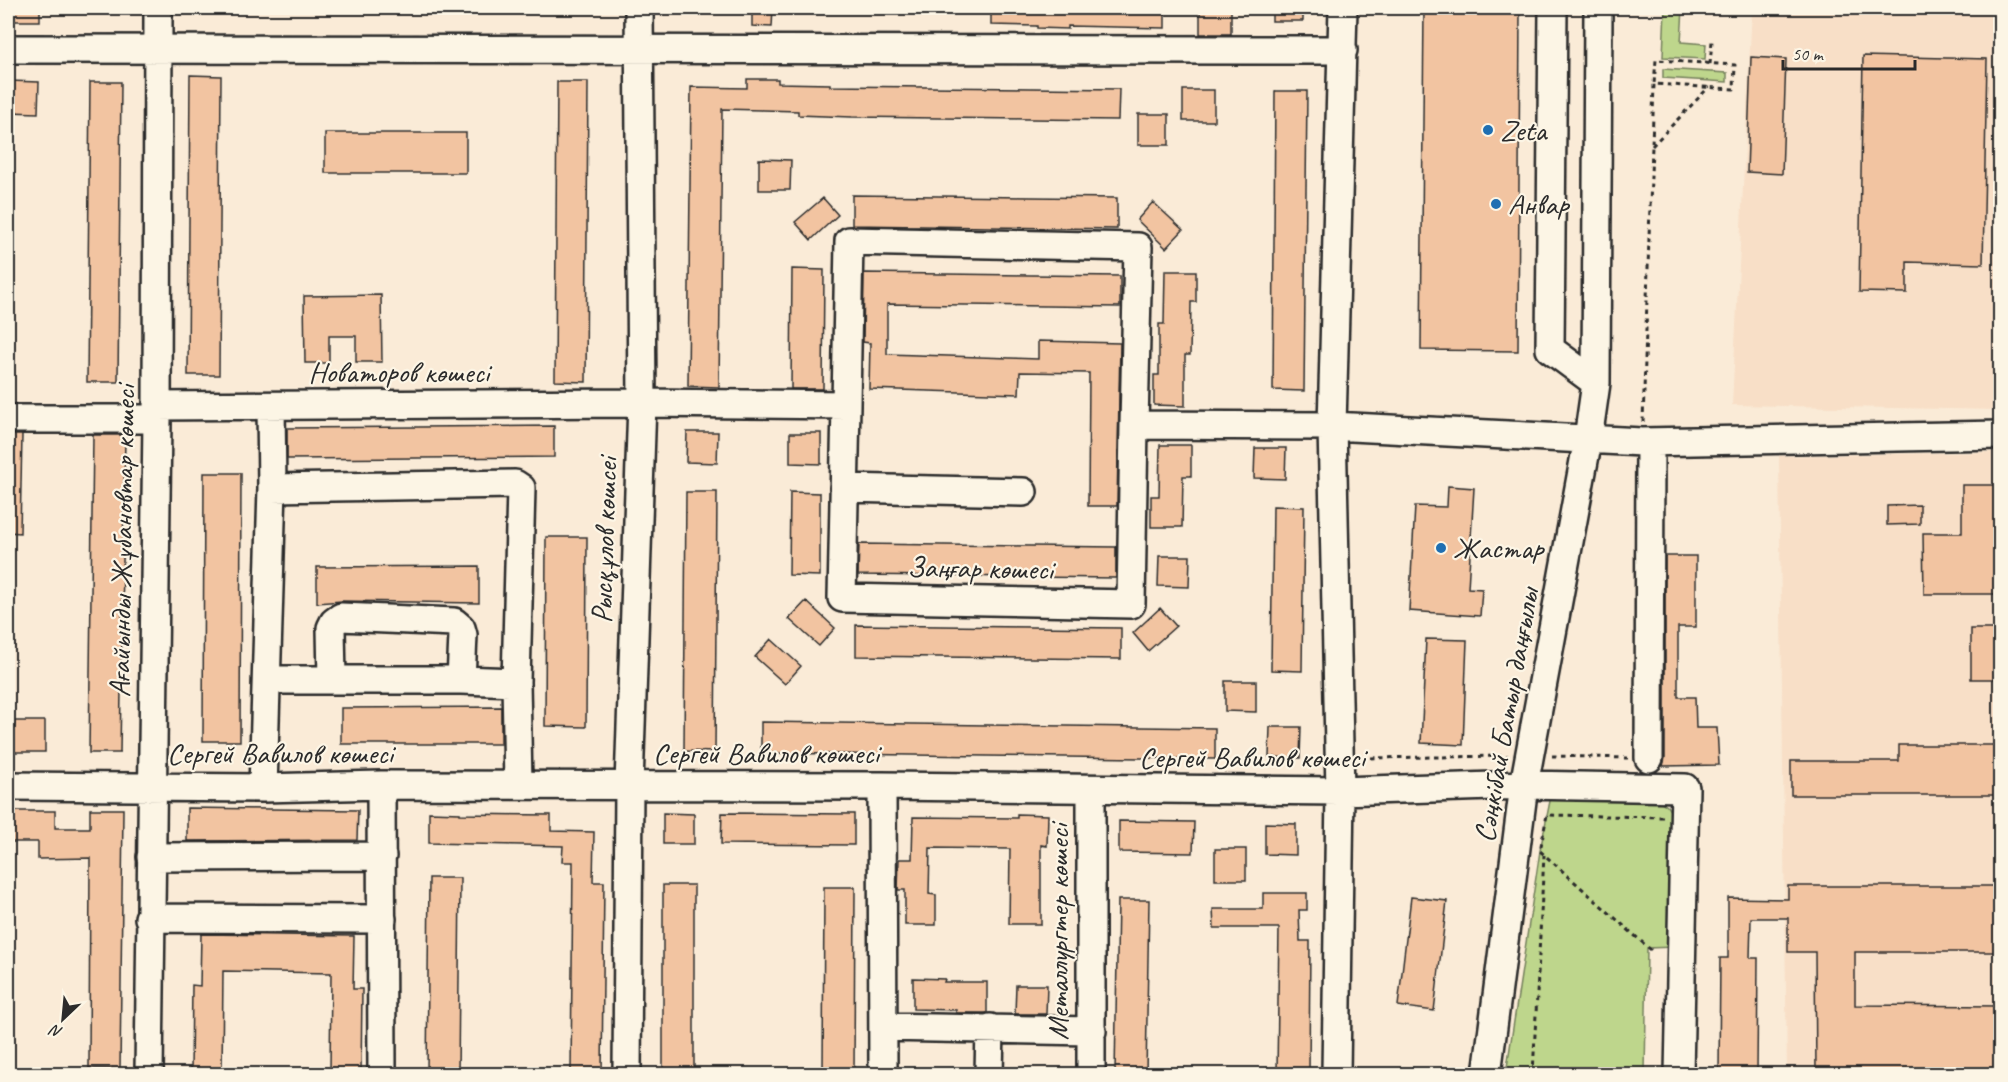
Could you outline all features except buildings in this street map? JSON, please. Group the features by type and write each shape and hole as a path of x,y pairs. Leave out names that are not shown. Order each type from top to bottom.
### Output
{"street":[{"name":"Ағайынды Жұбановтар көшесі","path":"149,1074 149,918 157,413 158,8"},
{"name":"Рысқұлов көшсеі","path":"627,1074 628,785 642,403 639,8"},
{"path":"1336,1074 1340,758 1332,426 1343,8"},
{"path":"1554,8 1550,349 1596,383"},
{"name":"Сәңкібай Батыр даңғылы","path":"1487,1074 1524,785 1588,439 1596,383 1598,8"},
{"path":"8,49 1343,50"},
{"name":"Заңғар көшесі","path":"849,241 1138,247 1134,425 1131,604 842,598 849,241"},
{"path":"642,403 846,405"},
{"name":"Новаторов көшесі","path":"8,420 271,406 642,403"},
{"path":"263,788 272,488 271,406"},
{"path":"1134,425 1332,426 1646,442 2001,435"},
{"path":"1646,442 1649,758"},
{"path":"272,488 515,484 521,488 516,682 518,785"},
{"path":"844,488 1023,492"},
{"path":"332,680 332,628 334,622 341,617 454,622 461,628 463,635 461,680"},
{"path":"267,680 516,682"},
{"path":"381,785 382,1074"},
{"name":"Сергей Вавилов көшесі","path":"8,786 263,788 381,785 628,785 1340,791 1524,785 1685,788 1679,1074"},
{"path":"882,786 883,1074"},
{"name":"Металлургтер көшесі","path":"1091,789 1091,1074"},
{"path":"151,857 382,856"},
{"path":"149,918 382,919"},
{"path":"883,1027 1092,1031"},
{"path":"989,1074 990,1028"}],"path":[{"path":"1710,64 1712,41"},
{"path":"1646,442 1652,146 1654,84 1656,60 1735,65 1734,89 1654,84"},
{"path":"1652,146 1709,87"},
{"path":"1340,758 1510,756"},
{"path":"1552,756 1649,758"},
{"path":"1651,950 1540,851 1547,815 1674,817"},
{"path":"1533,1074 1544,854"}],"shaded area":[{"path":"1752,8 2000,8 2000,410 1732,405"},
{"path":"2000,452 2000,1074 1787,1074 1779,456"}],"green space":[{"path":"1665,8 1683,8 1681,42 1706,44 1705,59 1663,57"},
{"path":"1663,69 1727,73 1727,82 1663,78"},
{"path":"1551,796 1655,798 1667,806 1677,822 1675,947 1647,948 1645,1074 1506,1074 1540,851"}],"place":[{"name":"Zeta","path":"1488,130"},
{"name":"Анвар","path":"1496,204"},
{"name":"Жастар","path":"1441,548"}]}
